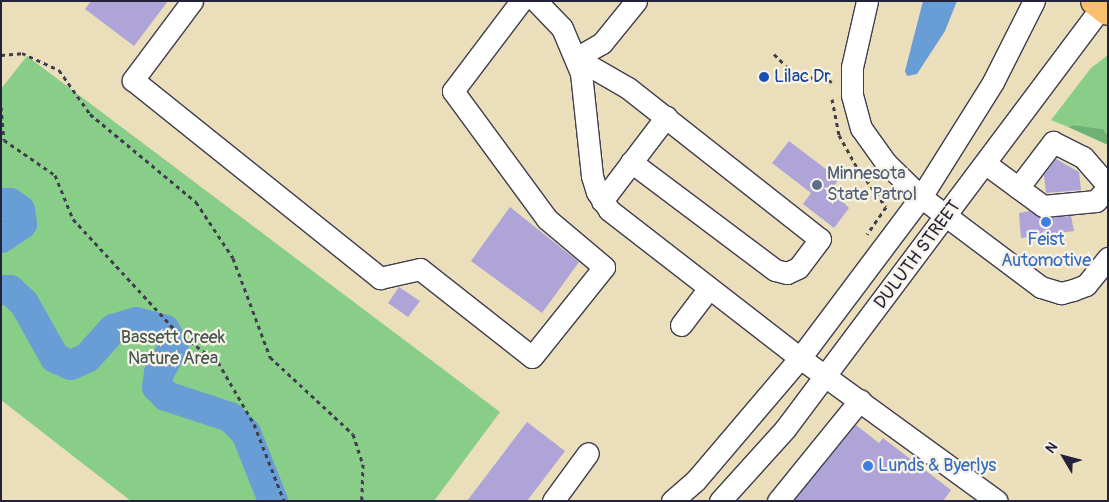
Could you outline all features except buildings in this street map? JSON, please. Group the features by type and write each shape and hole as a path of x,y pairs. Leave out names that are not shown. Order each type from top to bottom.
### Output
{"street":[{"path":"192,1 133,80 380,278 420,269 532,357 604,267 547,219 453,91 521,1"},
{"path":"536,1 562,28 581,73 592,176 602,202 616,217 800,358 997,501"},
{"path":"576,58 602,44 636,1"},
{"path":"867,1 852,67 856,114 875,149 921,196 1023,277 1050,291 1073,290 1086,284 1105,268"},
{"name":"DULUTH STREET","path":"672,501 696,480 800,358 921,196 993,82 1034,1"},
{"name":"DULUTH STREET","path":"720,501 785,429 826,376 1103,5"},
{"path":"576,58 628,88 820,239 798,268 787,272 775,270 631,162"},
{"path":"602,202 666,117"},
{"path":"986,164 1018,188 1043,206 1096,201 1108,186 1083,157 1054,142 1018,188"},
{"path":"681,325 709,288"},
{"path":"778,501 860,400"},
{"path":"553,501 588,453"}],"path":[{"path":"1,55 22,53 59,70 90,114 196,202 233,258 270,357 353,434 363,464 362,501"},
{"path":"774,54 791,71 803,78 832,80 832,88"},
{"path":"832,97 839,135 886,207"},
{"path":"1,107 4,140 55,175 73,219 177,332 218,362 254,424 284,501"}],"green space":[{"path":"1108,55 1108,136 1103,129 1074,125 1068,127 1051,120 1091,68"},
{"name":"Bassett Creek Nature Area","path":"27,56 500,412 434,501 131,501 1,400 1,89"},
{"path":"1074,125 1103,129 1108,136 1108,145 1068,127"}],"water":[{"path":"923,1 957,1 945,31 917,74 907,76 905,71"}],"waterway":[{"path":"1,203 10,203 20,210 22,224 1,238"},
{"path":"1,290 10,290 24,303 55,358 71,365 87,358 113,329 136,322 165,330 174,346 159,373 157,387 166,396 230,417 246,433 273,501"}],"place":[{"name":"Lilac Dr","path":"764,77"},
{"name":"Minnesota State Patrol","path":"817,185"},
{"name":"Feist Automotive","path":"1046,222"},
{"name":"Lunds & Byerlys","path":"868,466"}]}
